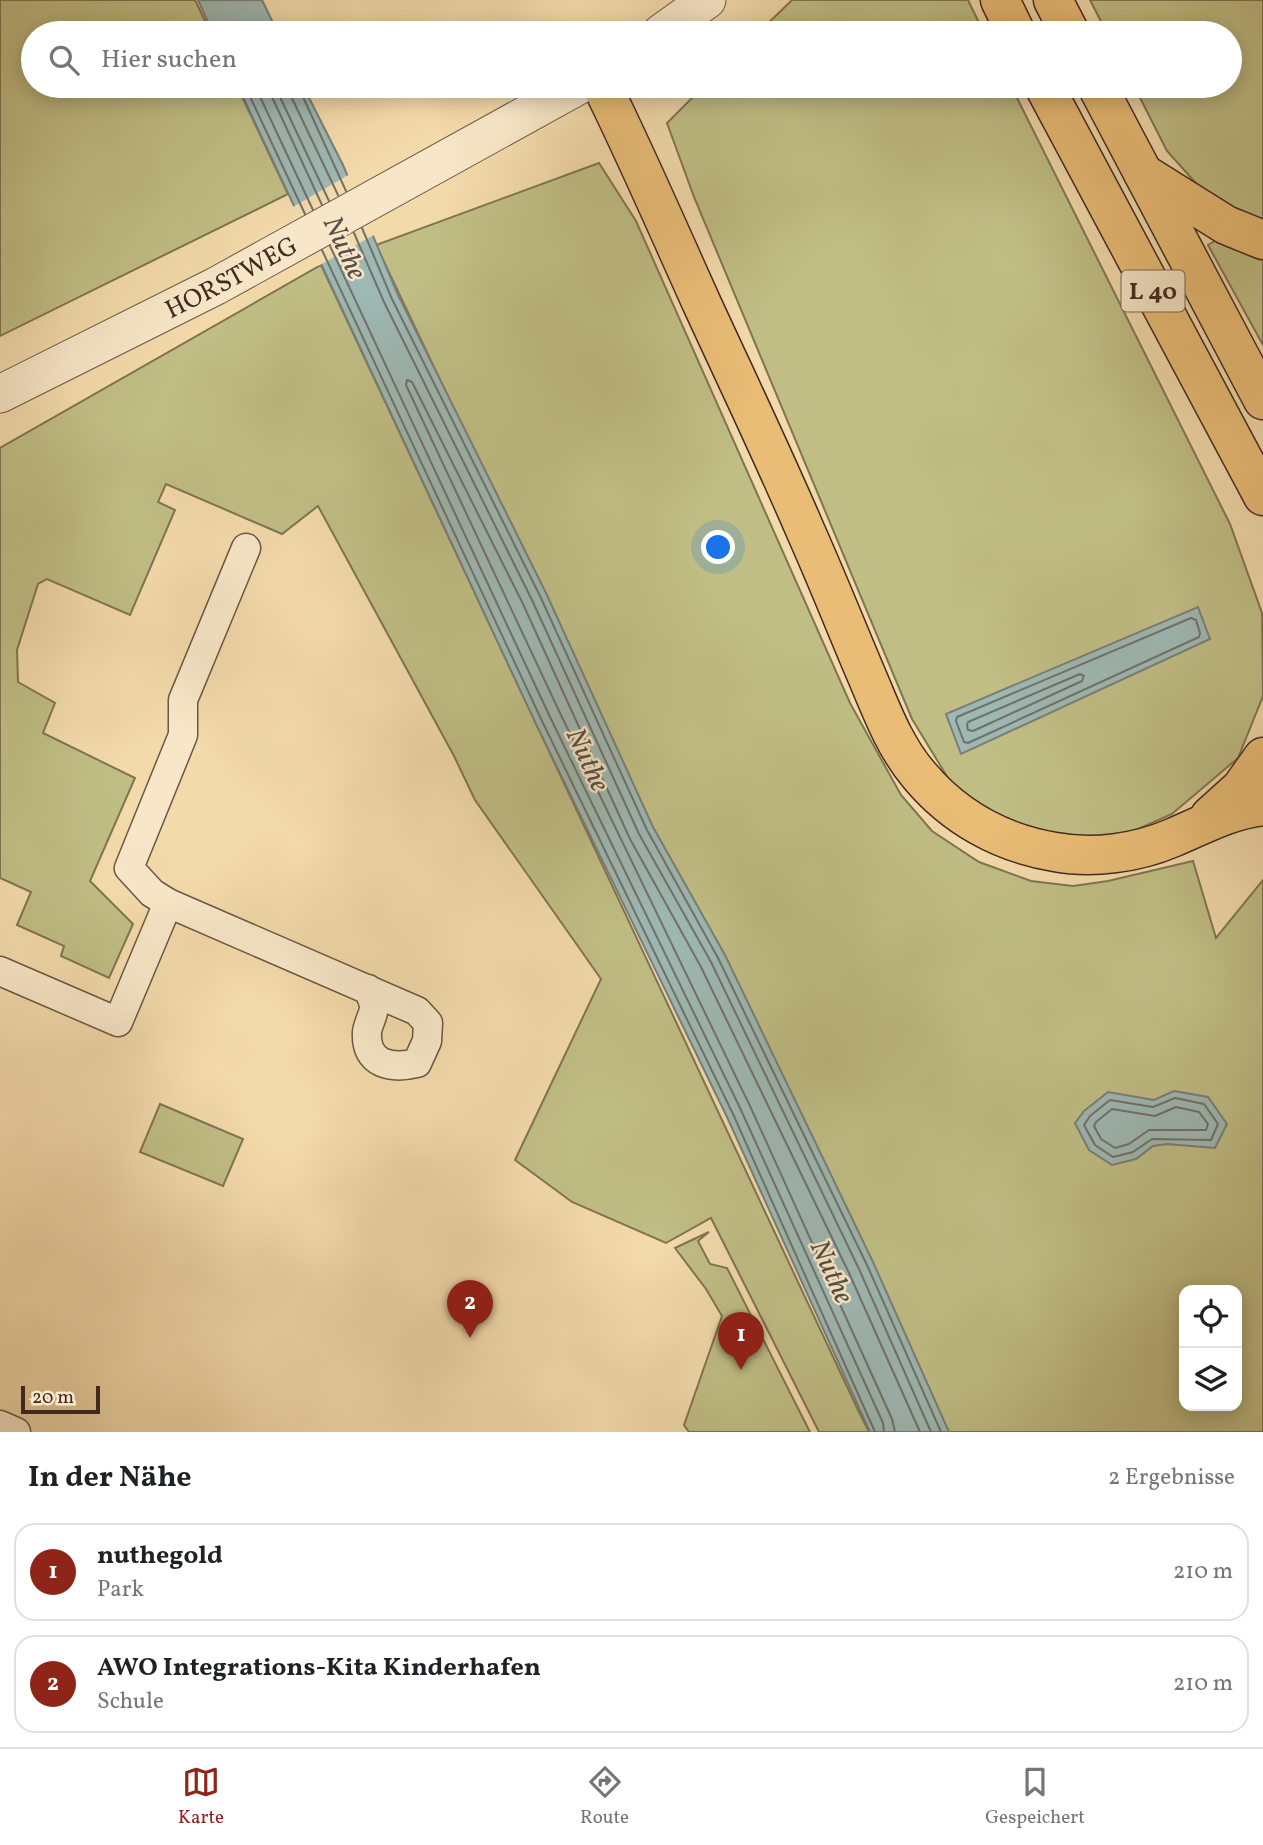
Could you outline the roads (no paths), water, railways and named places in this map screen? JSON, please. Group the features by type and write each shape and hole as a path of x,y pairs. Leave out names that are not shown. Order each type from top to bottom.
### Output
{"highway":[{"path":"1000,0 1010,21"},
{"path":"1053,0 1064,21"},
{"path":"607,98 805,530 890,730 917,774 954,810 976,824 1002,837 1057,853 1086,855 1125,851 1171,838 1222,815 1263,806"},
{"name":"L 40","path":"1050,98 1263,496"},
{"name":"L 40","path":"1103,98 1263,400"},
{"path":"1143,173 1226,225 1263,240"},
{"path":"1197,825 1241,788 1263,757"}],"street":[{"path":"678,21 707,0"},
{"name":"HORSTWEG","path":"10,391 260,262 556,98"},
{"path":"246,548 184,700 183,735 129,868 152,893 168,903 368,989"},
{"path":"0,971 118,1022 168,903"},
{"path":"0,1425 16,1432"}],"water":[{"path":"198,0 262,0 272,21 208,21"},
{"name":"Nuthe","path":"244,98 309,98 343,165 398,295 546,593 653,827 725,955 873,1262 949,1432 870,1432 727,1117 536,724"},
{"path":"1198,607 1210,639 961,754 946,714"},
{"path":"1174,1091 1208,1097 1227,1124 1215,1148 1167,1144 1153,1146 1136,1159 1112,1165 1089,1150 1075,1123 1084,1111 1108,1092 1154,1100"}],"place":[{"name":"AWO Integrations-Kita Kinderhafen","path":"470,1338"},
{"name":"nuthegold","path":"741,1370"}]}
